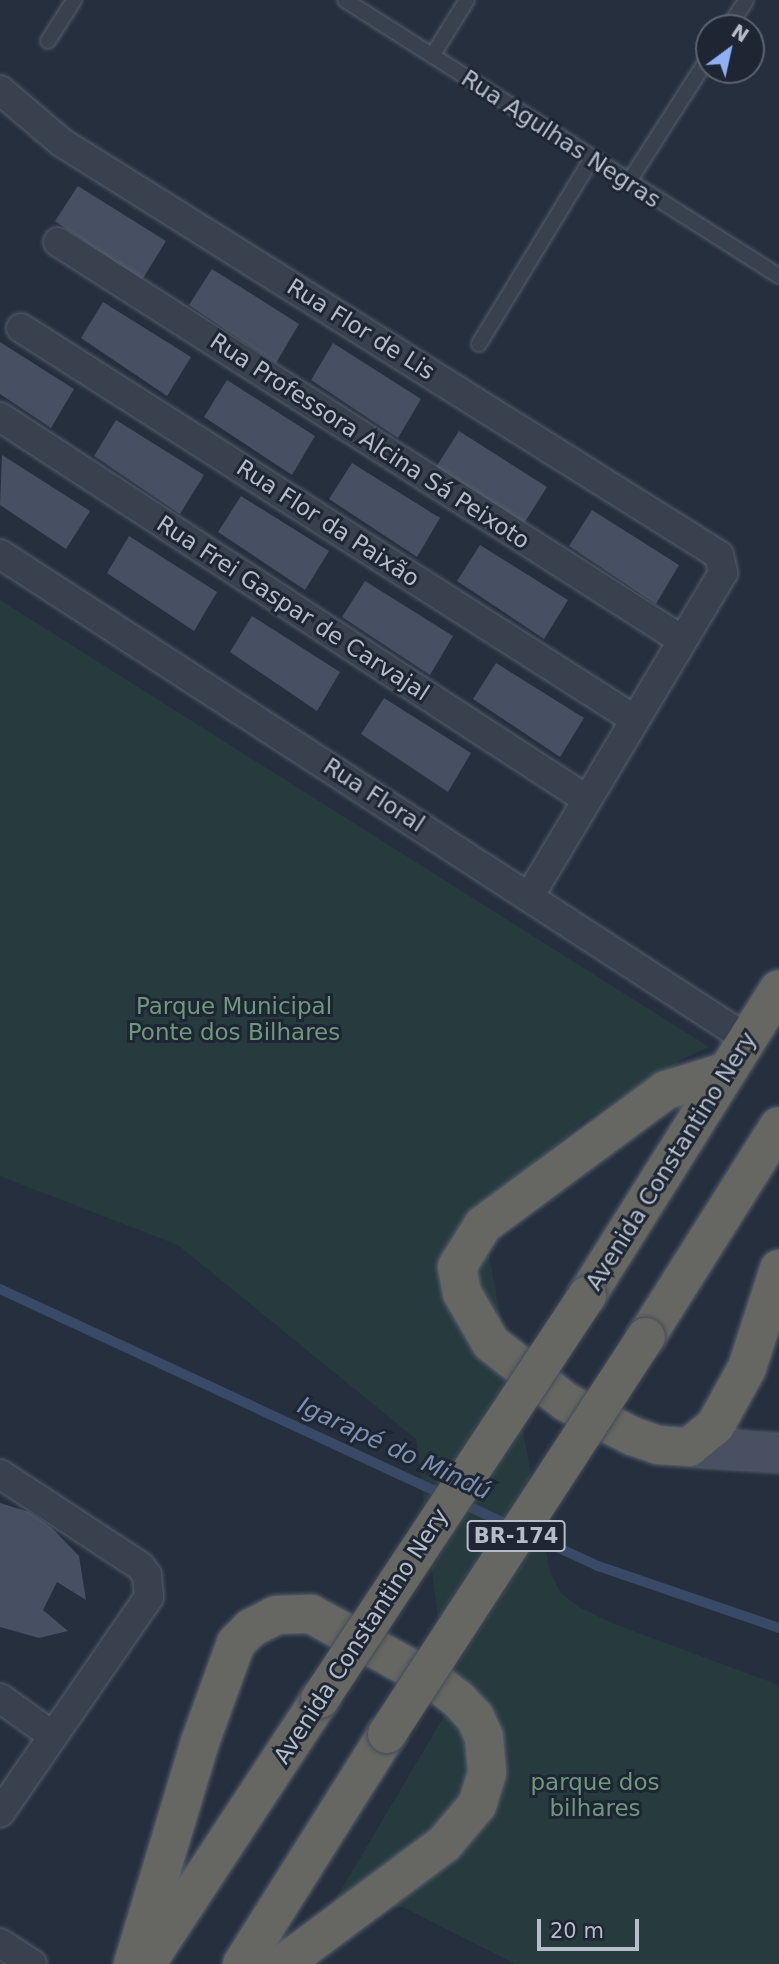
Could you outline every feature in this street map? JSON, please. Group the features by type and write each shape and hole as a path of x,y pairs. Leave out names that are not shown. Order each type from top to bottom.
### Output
{"highway":[{"name":"Avenida Constantino Nery","path":"146,1964 587,1295 779,989"},
{"path":"725,1072 666,1090 605,1131 484,1225 457,1267 470,1313 491,1343 524,1371 600,1423 658,1445 689,1447 715,1426 730,1402 747,1368 778,1279"},
{"name":"BR-174","path":"242,1964 779,1126"},
{"path":"133,1964 200,1742 236,1643 251,1628 276,1615 311,1614 434,1681 458,1699 475,1717 484,1737 487,1773 477,1805 444,1844 283,1964"}],"main road":[{"path":"689,1447 779,1453"}],"street":[{"name":"Rua Flor de Lis","path":"0,90 61,142 710,548 724,564 723,573 682,640"},
{"name":"Rua Professora Alcina Sá Peixoto","path":"58,242 682,640"},
{"name":"Rua Flor da Paixão","path":"22,328 634,719"},
{"name":"Rua Frei Gaspar de Carvajal","path":"0,417 586,799"},
{"name":"Rua Floral","path":"0,554 747,1039"},
{"path":"530,896 682,640"},
{"path":"0,1474 147,1575 149,1597 0,1813"},
{"path":"0,1698 53,1736"},
{"path":"0,1943 32,1964"}],"lane":[{"path":"48,41 74,0"},
{"name":"Rua Agulhas Negras","path":"345,0 628,183 779,276"},
{"path":"432,56 467,0"},
{"path":"628,183 695,79"},
{"path":"479,344 591,159"}],"green space":[{"name":"Parque Municipal Ponte dos Bilhares","path":"0,600 709,1047 680,1060 671,1070 586,1119 532,1166 483,1225 550,1572 561,1593 579,1607 614,1624 779,1685 779,1964 515,1964 403,1907 331,1907 449,1708 416,1439 178,1245 0,1176"}],"building":[{"path":"78,186 166,241 142,280 55,221"},
{"path":"212,269 299,324 276,363 189,305"},
{"path":"103,302 191,357 167,396 81,338"},
{"path":"0,342 74,389 51,428 0,394"},
{"path":"333,343 421,399 398,438 311,380"},
{"path":"227,380 315,436 292,475 204,417"},
{"path":"116,420 204,475 180,514 94,456"},
{"path":"459,431 547,487 523,525 436,467"},
{"path":"2,455 90,511 66,549 0,505"},
{"path":"352,463 440,518 417,557 329,499"},
{"path":"241,496 329,551 305,590 218,532"},
{"path":"592,510 679,565 656,604 569,546"},
{"path":"129,536 217,592 194,631 107,573"},
{"path":"480,545 568,600 544,639 457,581"},
{"path":"365,581 453,636 430,675 342,617"},
{"path":"252,616 340,672 317,711 230,652"},
{"path":"496,663 584,718 560,757 473,699"},
{"path":"384,698 471,753 448,792 361,734"},
{"path":"0,1503 29,1512 51,1527 79,1556 86,1600 57,1582 43,1610 68,1631 39,1638 0,1627"}],"waterway":[{"name":"Igarapé do Mindú","path":"0,1289 445,1496"},
{"name":"Igarapé do Mindú","path":"459,1502 598,1566 779,1628"}],"park label":[{"name":"parque dos bilhares","path":"595,1795"}]}
